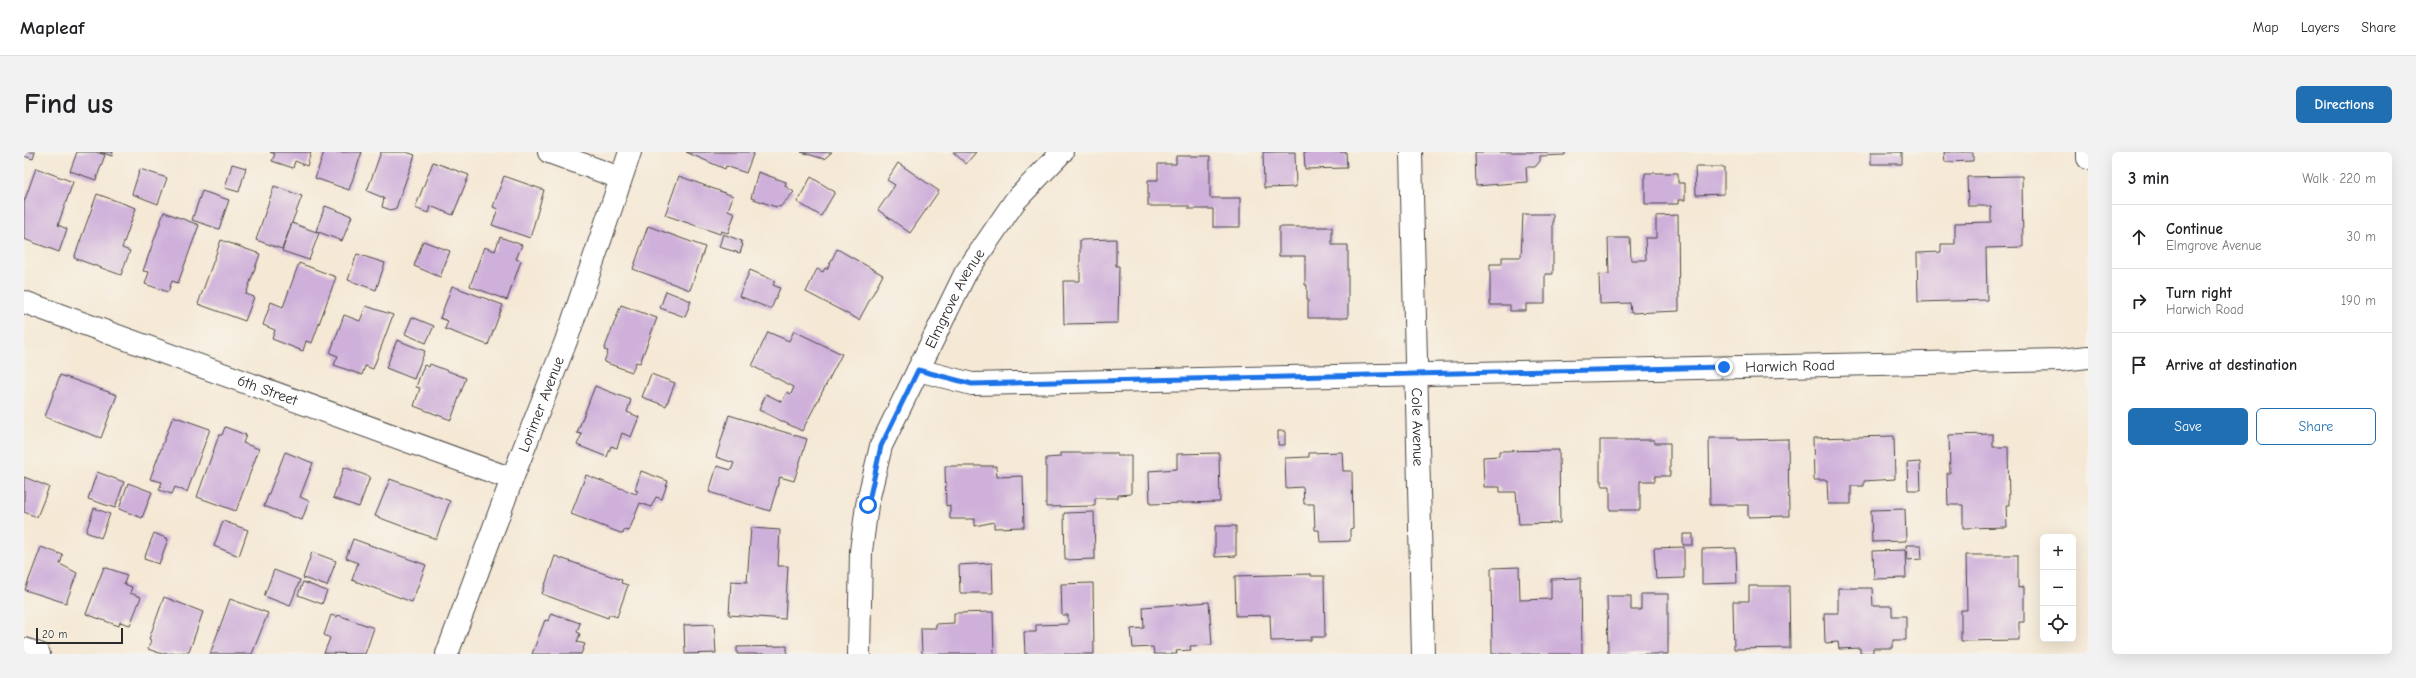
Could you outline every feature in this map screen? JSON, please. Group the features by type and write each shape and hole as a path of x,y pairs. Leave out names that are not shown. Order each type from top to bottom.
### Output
{"street":[{"path":"549,152 620,178"},
{"name":"Lorimer Avenue","path":"447,654 512,479 566,341 630,152"},
{"name":"Elmgrove Avenue","path":"859,654 861,551 868,505 881,446 965,274 1015,201 1062,152"},
{"name":"Cole Avenue","path":"1411,152 1418,374 1422,654"},
{"path":"2088,152 2088,158"},
{"name":"6th Street","path":"24,302 512,479"},
{"name":"Harwich Road","path":"918,370 972,384 2045,360 2088,357"},
{"path":"24,649 39,654"}],"building":[{"path":"24,152 35,152 33,159 24,156"},
{"path":"77,152 96,152 105,155 96,180 70,171"},
{"path":"100,152 113,152 112,156"},
{"path":"270,152 311,152 307,166 295,161 293,168 272,161 275,154"},
{"path":"324,152 362,152 349,190 315,178"},
{"path":"381,152 406,152 415,155 396,208 391,210 382,207 384,198 367,191"},
{"path":"686,152 754,152 746,173 726,166 725,169"},
{"path":"801,152 832,152 824,159"},
{"path":"953,152 976,152 966,164"},
{"path":"1263,152 1295,152 1296,187 1264,188"},
{"path":"1304,152 1346,152 1347,168 1305,169"},
{"path":"1475,152 1565,152 1565,155 1540,156 1540,161 1535,167 1526,167 1527,182 1476,186"},
{"path":"1871,152 1902,152 1902,164 1871,164"},
{"path":"1944,152 1973,152 1973,161 1945,162"},
{"path":"1176,156 1210,156 1210,198 1240,198 1240,227 1213,227 1213,209 1189,209 1189,206 1148,206 1148,180 1158,180 1158,164 1176,164"},
{"path":"433,162 469,175 453,215 430,206 428,213 415,208"},
{"path":"898,163 939,191 910,233 878,210 895,185 887,180"},
{"path":"232,164 246,168 239,192 225,188"},
{"path":"1695,167 1724,167 1724,194 1696,195"},
{"path":"36,168 73,182 58,225 67,229 59,252 24,239 24,202"},
{"path":"140,169 167,178 158,204 132,194"},
{"path":"758,172 786,182 785,186 794,192 780,207 751,198"},
{"path":"1645,173 1678,173 1678,183 1685,183 1685,200 1678,200 1678,204 1645,204"},
{"path":"504,176 544,190 530,238 492,225 498,209 493,207"},
{"path":"679,176 733,196 728,210 735,213 728,233 721,231 720,234 665,215"},
{"path":"2022,176 2023,247 1986,248 1987,300 1918,302 1917,253 1941,252 1941,244 1955,244 1955,223 1991,222 1991,206 1968,206 1967,177"},
{"path":"811,177 835,192 821,216 797,202"},
{"path":"274,186 302,196 282,249 256,240"},
{"path":"202,191 229,200 219,229 192,220"},
{"path":"97,194 136,208 122,248 130,251 121,275 74,258"},
{"path":"325,206 352,216 342,241 316,231"},
{"path":"164,212 199,225 178,283 172,281 168,292 145,284 149,272 143,271"},
{"path":"1523,214 1553,214 1553,274 1545,274 1545,304 1526,304 1526,311 1510,311 1510,305 1490,305 1490,264 1502,264 1502,257 1521,257"},
{"path":"1678,215 1679,311 1631,313 1630,303 1600,304 1599,275 1609,274 1608,238 1630,238 1631,260 1646,260 1645,238 1656,238 1656,216"},
{"path":"292,223 319,233 309,260 282,251"},
{"path":"648,226 705,247 690,290 633,269"},
{"path":"1279,227 1332,227 1332,245 1348,245 1348,318 1308,318 1307,285 1305,285 1305,256 1279,256"},
{"path":"723,234 742,241 741,243 743,244 740,253 719,247"},
{"path":"500,237 522,245 516,259 521,261 507,300 470,286 484,247 495,251"},
{"path":"1116,239 1116,266 1119,266 1118,323 1064,324 1063,281 1080,281 1080,240"},
{"path":"221,240 260,254 246,294 254,297 245,321 198,304"},
{"path":"423,241 450,251 440,277 414,266"},
{"path":"837,249 883,275 859,320 806,292 817,269 823,272 825,268 827,269"},
{"path":"357,254 385,263 376,290 348,280"},
{"path":"299,263 336,277 312,343 306,341 303,351 272,339 275,330 263,325 271,302 283,307"},
{"path":"750,270 775,281 773,285 780,288 771,309 739,296"},
{"path":"452,286 503,305 488,345 445,329 448,321 440,318"},
{"path":"666,291 691,301 685,317 660,308"},
{"path":"621,305 657,318 640,363 636,362 632,372 604,362 608,351 604,350"},
{"path":"366,306 393,315 373,369 365,366 362,375 334,365 338,356 330,353 344,315 360,321"},
{"path":"412,317 434,326 426,343 405,334"},
{"path":"794,331 842,354 802,431 759,410 766,394 782,402 787,392 791,394 794,387 752,366 768,332 789,341"},
{"path":"397,340 425,351 414,379 386,368"},
{"path":"430,364 466,378 451,420 414,406 420,388 416,387 424,365 429,367"},
{"path":"651,374 675,383 666,406 642,397"},
{"path":"60,375 117,395 101,438 45,417"},
{"path":"595,386 631,400 627,412 639,417 631,437 622,433 617,448 611,446 607,457 577,445 582,434 577,433"},
{"path":"729,415 807,439 794,481 780,477 770,511 709,492 717,466 731,470 734,463 716,457"},
{"path":"173,416 210,429 187,492 175,487 172,494 159,490 162,482 150,479"},
{"path":"225,427 246,435 243,443 259,449 236,511 197,497 219,435 222,435"},
{"path":"1278,431 1285,431 1285,445 1278,445"},
{"path":"1993,434 1993,447 2008,447 2009,505 2006,505 2007,527 1963,528 1963,505 1948,505 1947,473 1950,473 1949,435"},
{"path":"1894,436 1895,479 1864,481 1864,486 1851,486 1851,504 1828,504 1827,480 1814,480 1813,438"},
{"path":"1709,438 1738,438 1738,440 1788,439 1789,516 1748,517 1748,505 1710,505"},
{"path":"1600,440 1654,440 1654,443 1670,443 1670,476 1655,476 1655,481 1640,481 1640,510 1610,510 1610,486 1602,486 1602,481 1600,481"},
{"path":"1559,450 1560,523 1519,524 1516,492 1500,492 1500,487 1484,487 1483,457 1499,456 1499,451"},
{"path":"285,452 313,463 300,497 309,501 302,520 264,506"},
{"path":"1342,452 1343,471 1352,471 1353,528 1350,529 1350,541 1320,542 1319,530 1315,530 1314,504 1304,504 1303,487 1286,488 1285,458 1309,457 1309,453"},
{"path":"1060,453 1117,453 1117,456 1131,456 1131,494 1118,495 1118,498 1095,498 1095,506 1046,507 1046,458 1060,457"},
{"path":"1219,453 1220,502 1150,504 1149,471 1177,469 1177,454"},
{"path":"1920,462 1921,490 1908,490 1907,463"},
{"path":"945,466 996,466 997,477 1023,476 1024,527 994,528 994,522 975,526 975,519 950,519 950,505 946,506"},
{"path":"344,467 370,477 359,507 333,498"},
{"path":"641,471 668,481 662,499 656,497 651,507 640,503 629,531 624,530 623,534 571,514 586,475 636,494 638,491 635,490"},
{"path":"97,472 124,482 115,508 88,499"},
{"path":"24,477 49,487 37,517 24,512"},
{"path":"390,479 450,501 436,539 375,516"},
{"path":"128,483 152,492 142,518 119,509"},
{"path":"94,508 110,514 101,538 86,532"},
{"path":"1905,509 1906,541 1872,542 1871,510"},
{"path":"1094,512 1095,559 1065,560 1064,513"},
{"path":"223,521 248,530 239,556 214,546"},
{"path":"1215,526 1236,526 1236,556 1215,557"},
{"path":"751,528 780,530 778,566 788,566 785,619 729,615 731,581 747,582"},
{"path":"154,533 168,539 159,564 144,559"},
{"path":"1683,534 1693,534 1693,545 1683,545"},
{"path":"353,539 426,565 412,602 352,580 358,563 346,558"},
{"path":"1906,545 1921,545 1922,559 1907,560"},
{"path":"41,547 63,555 60,564 77,573 66,603 25,590"},
{"path":"1684,547 1684,578 1656,579 1654,548"},
{"path":"1736,548 1737,583 1702,584 1702,549"},
{"path":"1905,550 1906,578 1874,579 1873,551"},
{"path":"312,552 336,561 327,586 303,578"},
{"path":"1966,555 2018,555 2018,588 2024,587 2024,622 2019,622 2019,640 1961,641 1961,610 1967,610"},
{"path":"555,556 622,580 621,583 628,585 617,617 609,614 608,618 542,594"},
{"path":"992,563 993,593 960,593 959,565"},
{"path":"104,567 127,575 124,584 132,587 130,593 141,597 130,625 120,622 119,626 86,614"},
{"path":"1519,567 1520,600 1551,599 1551,579 1581,578 1582,654 1492,654 1491,568"},
{"path":"274,570 300,580 290,606 264,596"},
{"path":"1311,574 1311,576 1324,576 1325,637 1311,637 1311,640 1271,641 1270,615 1236,616 1235,576"},
{"path":"303,582 327,591 322,604 298,595"},
{"path":"1093,583 1094,654 1025,654 1024,632 1036,632 1036,625 1068,624 1068,615 1062,615 1061,584"},
{"path":"1749,586 1789,586 1790,648 1734,649 1733,601 1749,601"},
{"path":"1838,588 1872,588 1873,606 1892,606 1892,616 1906,616 1906,640 1893,640 1893,648 1873,648 1873,653 1860,653 1860,648 1839,649 1838,642 1825,643 1824,613 1838,613"},
{"path":"1641,594 1668,594 1668,654 1608,654 1607,596 1631,596 1631,610 1641,610"},
{"path":"164,597 203,612 189,652 162,654 148,649 151,640 149,639"},
{"path":"230,599 268,613 252,654 210,654"},
{"path":"1209,602 1212,645 1190,646 1191,650 1176,651 1177,654 1154,654 1153,647 1133,648 1131,629 1144,628 1143,607"},
{"path":"993,612 994,654 922,654 921,628 936,628 936,624 954,623 954,613"},
{"path":"551,613 580,623 577,632 580,634 577,642 585,644 581,654 532,654 545,620 548,621"},
{"path":"331,615 337,617 338,615 374,628 365,654 324,653 330,638 324,635"},
{"path":"714,624 716,653 685,654 684,625"},
{"path":"787,646 787,654 737,654 737,647"}],"route":[{"path":"868,505 881,446 918,370 972,384 1724,367"}]}
